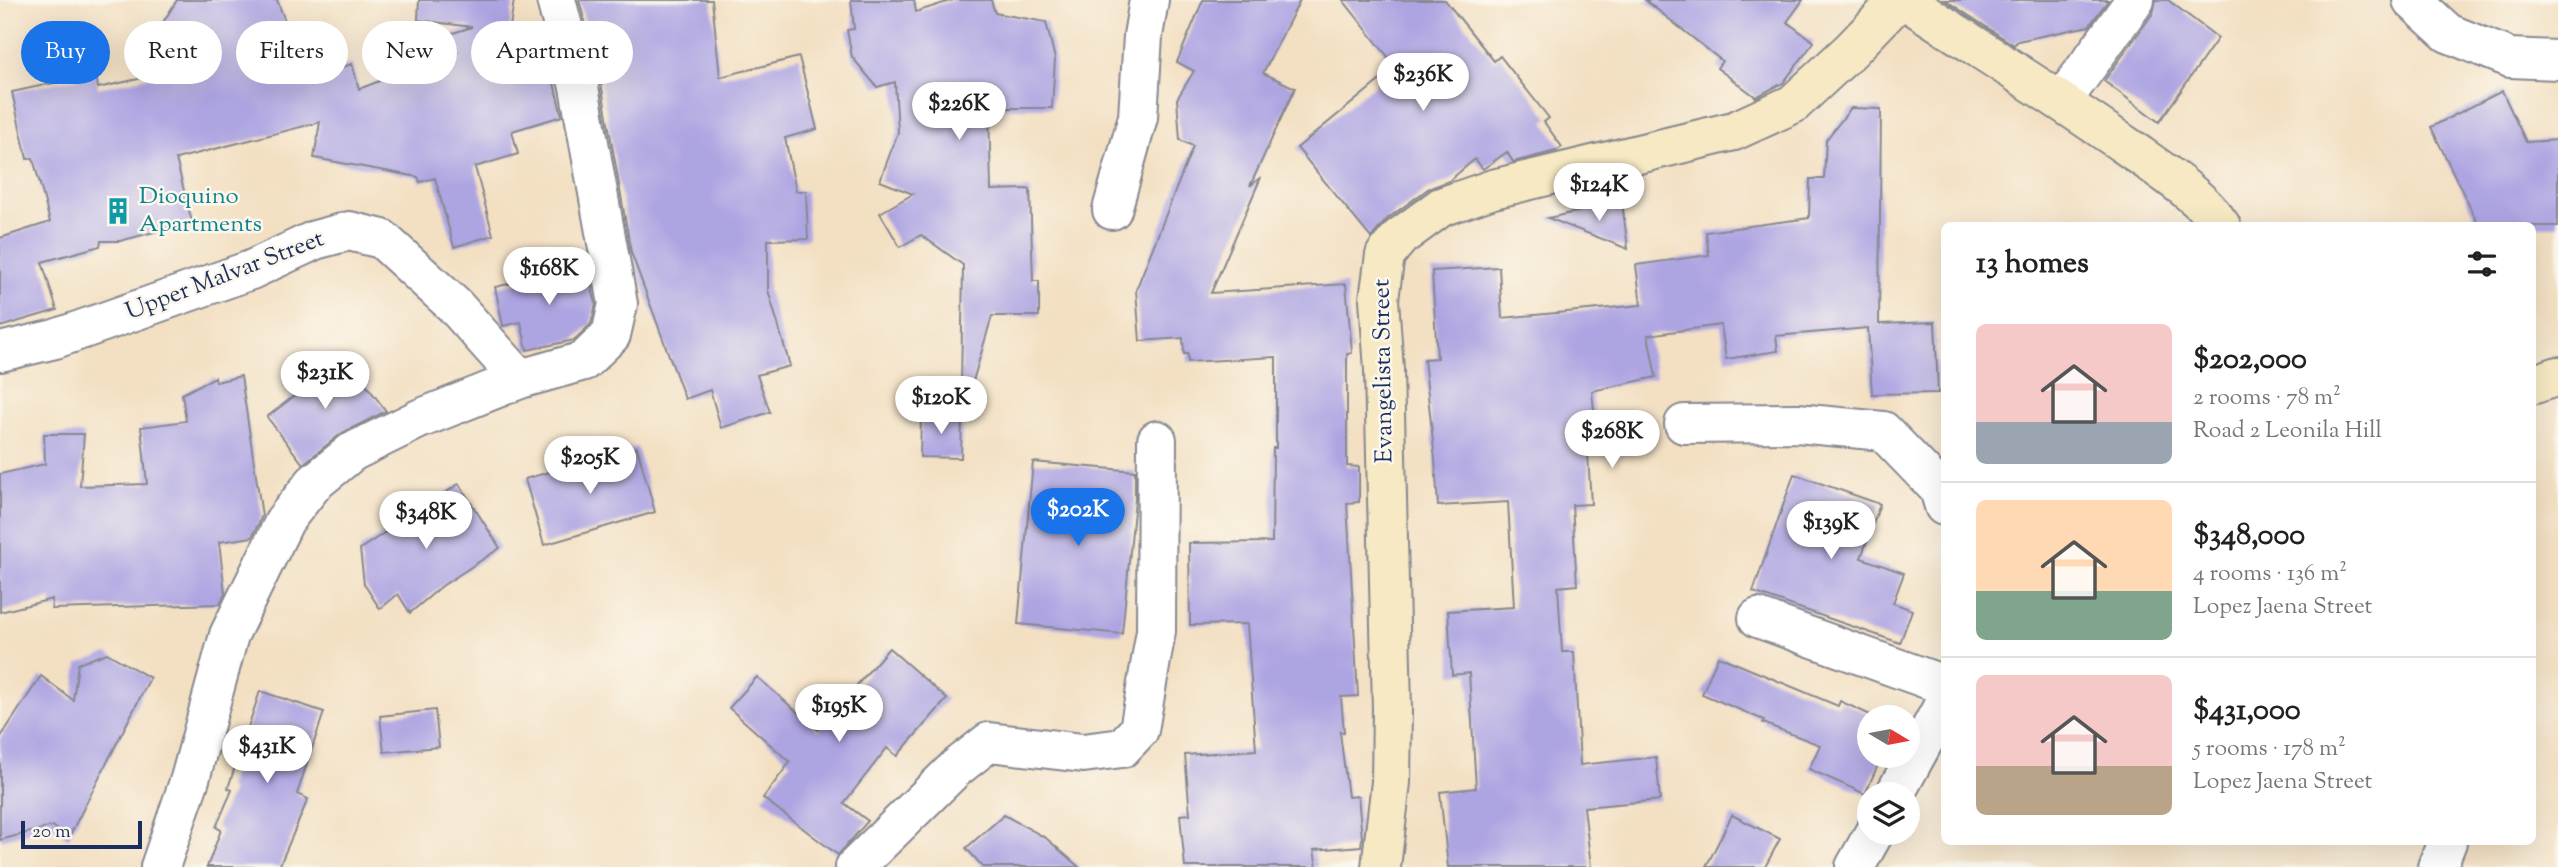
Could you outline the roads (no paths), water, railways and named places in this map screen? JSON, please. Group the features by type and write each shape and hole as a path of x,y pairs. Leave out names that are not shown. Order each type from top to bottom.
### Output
{"street":[{"path":"160,867 190,779 229,635 285,520 314,483 352,452 419,419 520,379 584,361 611,335 618,304 579,87 556,0"},
{"path":"1112,210 1138,117 1143,36 1149,0"},
{"name":"Evangelista Street","path":"1381,867 1391,782 1392,709 1380,299 1385,255 1400,237 1441,207 1493,189 1734,131 1793,104 1899,0"},
{"path":"1905,0 2062,102 2169,176 2219,222"},
{"path":"2062,102 2135,0"},
{"path":"2412,0 2448,33 2510,58 2558,60"},
{"name":"Upper Malvar Street","path":"0,352 55,339 251,270 315,240 349,231 382,239 455,306 520,379"},
{"path":"2536,384 2558,376"},
{"path":"1684,424 1797,423 1883,431 1939,489 1941,496"},
{"path":"869,863 956,768 989,743 1083,753 1122,748 1139,730 1156,631 1157,440"},
{"path":"1758,618 1941,684"},
{"path":"1902,782 1941,710"},
{"path":"1855,867 1867,845"},
{"path":"2437,867 2446,845"}],"place":[{"name":"Dioquino Apartments","path":"118,211"}]}
